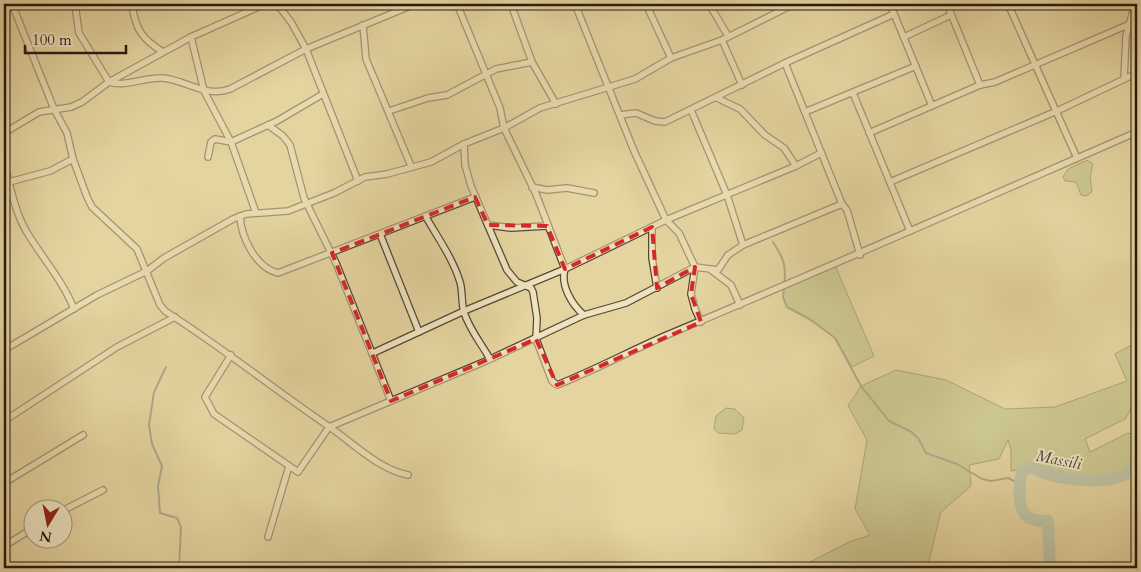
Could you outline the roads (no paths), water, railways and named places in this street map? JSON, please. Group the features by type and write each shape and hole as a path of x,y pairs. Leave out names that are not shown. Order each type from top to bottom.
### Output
{"street":[{"path":"4,12 6,4"},
{"path":"12,4 54,109 67,133 73,160 92,207 137,248 160,305 231,355 288,400 387,468 408,475"},
{"path":"75,4 78,33 109,82 118,84 164,78 216,93 230,90 306,50 415,4"},
{"path":"132,4 138,29 147,42 163,52"},
{"path":"4,133 22,120 39,112 71,107 82,102 109,82 191,37 265,4"},
{"path":"277,4 291,22 306,50 358,181"},
{"path":"392,4 397,11"},
{"path":"457,4 500,108 504,128 532,187 565,269 563,280 566,288 577,309 584,315"},
{"path":"511,4 532,62 556,104"},
{"path":"576,4 620,115 666,220 679,233 695,267 691,294 694,309 701,322"},
{"path":"646,4 671,58"},
{"path":"709,4 728,36"},
{"path":"4,350 74,309 147,271 164,258 240,216 256,213 278,213 307,204 358,181 431,162 464,144 504,128 540,108 635,79 671,58 722,40 794,4"},
{"path":"890,4 932,106"},
{"path":"947,4 980,85"},
{"path":"1008,4 1077,158"},
{"path":"1124,79 1126,36 1134,21 1135,4"},
{"path":"620,115 636,113 655,121 665,122 718,98 785,63 894,14"},
{"path":"904,37 951,15"},
{"path":"869,133 980,85 996,82 1134,21"},
{"path":"363,25 366,59 411,166"},
{"path":"191,37 204,91 231,142 256,213"},
{"path":"722,40 742,85"},
{"path":"389,111 428,98 447,96 486,74 510,65 532,62"},
{"path":"785,63 842,204 847,210 860,254"},
{"path":"805,112 916,66"},
{"path":"890,182 1057,111 1137,73"},
{"path":"853,93 910,231"},
{"path":"208,157 211,142 215,139 231,142 268,125 323,94"},
{"path":"718,98 740,109 765,135 784,148 796,166"},
{"path":"691,110 727,195 743,245"},
{"path":"268,125 283,136 290,145 307,204 332,253 391,400"},
{"path":"464,144 465,165 475,197 511,277 531,288 536,300 536,339 552,381 557,385 1137,132"},
{"path":"373,353 524,284 565,269 666,220 796,166 821,152"},
{"path":"9,182 50,171 73,160"},
{"path":"4,165 12,196 27,233 45,258 74,309"},
{"path":"532,187 547,190 567,188 594,193"},
{"path":"240,216 248,244 261,263 278,273 475,197"},
{"path":"231,355 205,397 205,402 214,414 298,472 329,428 536,339 584,315 620,306 695,267 712,270 721,268 728,255 743,245 842,204"},
{"path":"426,217 460,282 464,311 474,334 479,338 490,359"},
{"path":"488,225 511,228 547,226"},
{"path":"652,227 652,258 657,288"},
{"path":"380,234 419,332"},
{"path":"712,270 731,285 740,306"},
{"path":"4,421 117,347 175,317"},
{"path":"4,484 83,434"},
{"path":"268,537 289,466"},
{"path":"72,506 103,490"},
{"path":"4,546 22,535"}],"waterway":[{"path":"773,242 783,262 785,272 784,284"},
{"path":"784,288 783,297 787,307 811,320 835,338 861,386 889,421 910,431 918,438 926,453 957,464 982,479 991,481 1008,478 1018,483"},
{"path":"166,367 154,392 149,425 152,444 162,466 158,486 160,513 177,518 181,527 179,568"},
{"name":"Massili","path":"1050,568 1048,521 1030,518 1024,513 1020,501 1020,481 1023,470 1032,467 1041,472 1065,478 1105,480 1126,474 1137,458"}]}
